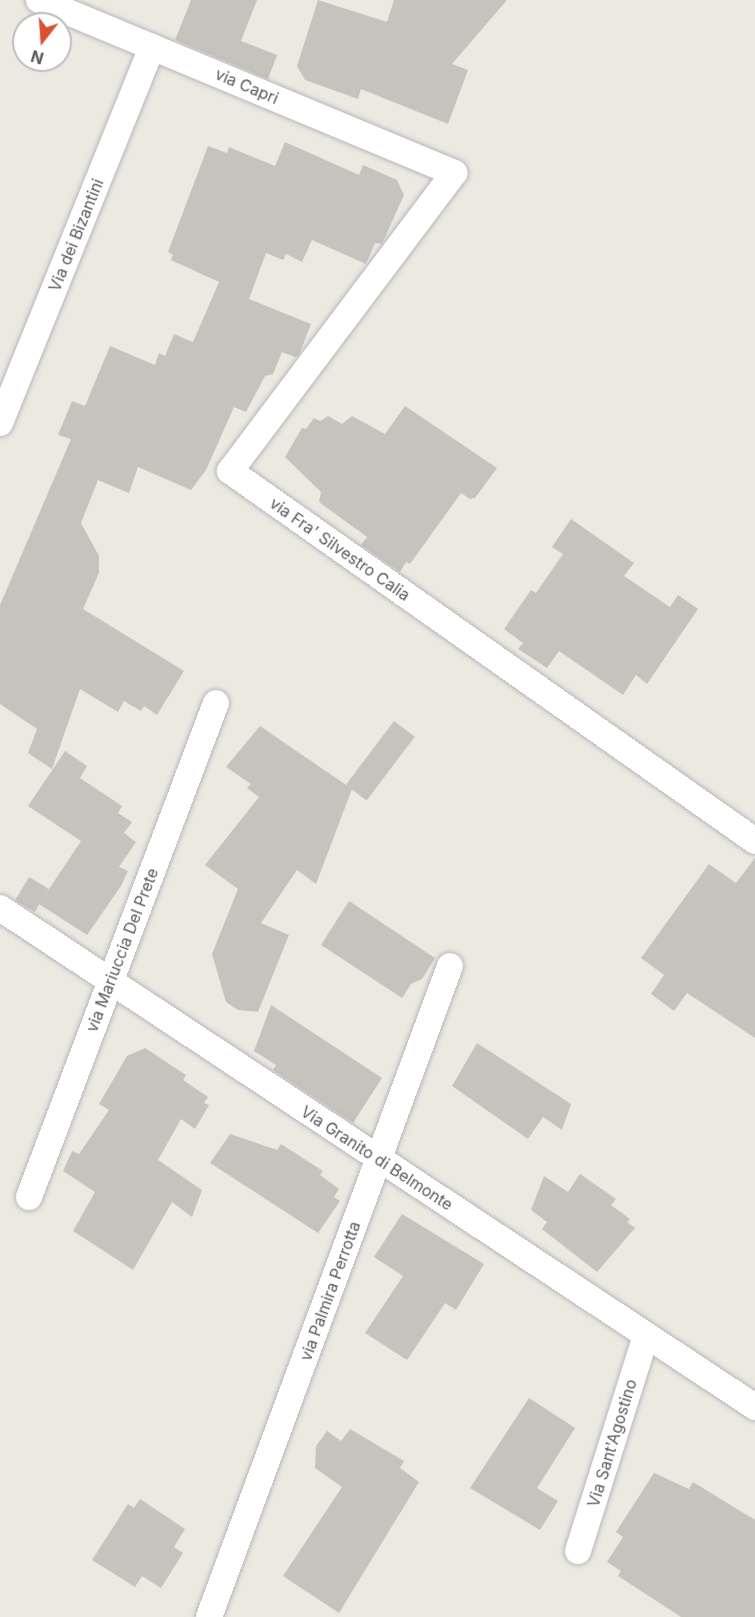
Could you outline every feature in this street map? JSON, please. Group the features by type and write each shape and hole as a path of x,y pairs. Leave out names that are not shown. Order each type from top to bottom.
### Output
{"street":[{"name":"via Capri","path":"39,0 454,173"},
{"name":"Via dei Bizantini","path":"0,423 152,47"},
{"name":"via Fra' Silvestro Calia","path":"454,173 230,471 755,841"},
{"name":"via Mariuccia Del Prete","path":"29,1197 216,703"},
{"name":"Via Granito di Belmonte","path":"0,908 755,1407"},
{"name":"via Palmira Perrotta","path":"209,1617 450,966"},
{"name":"Via Sant'Agostino","path":"578,1551 646,1335"}],"building":[{"path":"191,0 257,0 241,41 277,55 268,79 175,40"},
{"path":"318,0 387,22 394,0 507,0 452,64 468,70 448,124 361,89 358,99 305,80 297,66"},
{"path":"285,142 359,175 363,165 397,180 404,195 382,244 375,243 366,264 312,240 302,262 286,254 283,260 266,253 249,299 311,324 299,355 295,357 282,352 273,374 265,376 246,412 234,407 206,470 191,490 138,467 129,493 98,480 81,523 99,556 99,573 83,609 184,671 157,715 144,706 141,711 124,701 118,712 80,689 52,769 28,753 37,729 0,704 0,605 71,439 58,435 72,401 85,406 110,346 155,365 159,353 165,356 174,334 193,342 219,282 171,260 173,255 168,252 208,146 227,153 229,147 275,166"},
{"path":"405,406 497,468 475,498 470,499 461,493 410,564 406,562 400,572 361,545 367,537 319,502 321,492 285,457 302,428 306,429 314,418 320,421 328,416 342,424 352,416 385,434"},
{"path":"571,519 634,563 624,576 670,607 678,595 698,609 647,684 636,675 623,695 559,651 547,668 518,649 523,643 504,629 531,590 536,593 563,554 552,547"},
{"path":"394,721 415,737 367,801 346,785"},
{"path":"260,726 352,789 316,884 297,870 261,923 289,935 258,1012 238,1010 226,1002 212,954 238,889 205,865 259,797 247,788 251,784 226,767"},
{"path":"65,751 87,766 80,778 122,806 118,813 132,822 124,833 136,842 119,867 128,871 121,886 87,935 39,904 81,841 28,806"},
{"path":"755,858 755,1038 687,993 674,1011 651,994 664,975 641,958 709,864 736,883"},
{"path":"29,877 49,889 35,912 15,900"},
{"path":"349,901 435,958 422,979 411,984 402,998 321,945"},
{"path":"271,1005 382,1078 353,1123 273,1070 276,1065 254,1051"},
{"path":"477,1043 571,1104 562,1130 543,1117 528,1139 452,1086"},
{"path":"145,1048 186,1075 183,1080 208,1097 204,1103 209,1105 195,1129 181,1119 158,1160 202,1190 192,1217 172,1202 133,1270 73,1231 95,1192 63,1171 72,1151 79,1154 109,1110 99,1104 127,1056"},
{"path":"230,1134 277,1150 281,1144 323,1171 320,1175 339,1189 334,1197 340,1201 318,1233 210,1163"},
{"path":"580,1174 616,1199 611,1205 630,1219 627,1222 635,1228 597,1272 542,1229 547,1222 531,1210 544,1176 568,1192"},
{"path":"402,1214 484,1264 456,1310 445,1303 407,1360 365,1333 403,1276 374,1257"},
{"path":"529,1398 575,1428 537,1488 558,1501 540,1530 470,1488"},
{"path":"350,1429 404,1461 400,1468 419,1482 339,1613 283,1576 342,1487 315,1468 316,1446 327,1431 341,1441"},
{"path":"654,1473 689,1489 693,1482 755,1520 755,1617 681,1617 618,1576 621,1571 607,1562 623,1537 616,1532"},
{"path":"140,1499 185,1529 174,1547 183,1553 161,1588 142,1576 135,1587 92,1560 128,1504 134,1508"}]}
